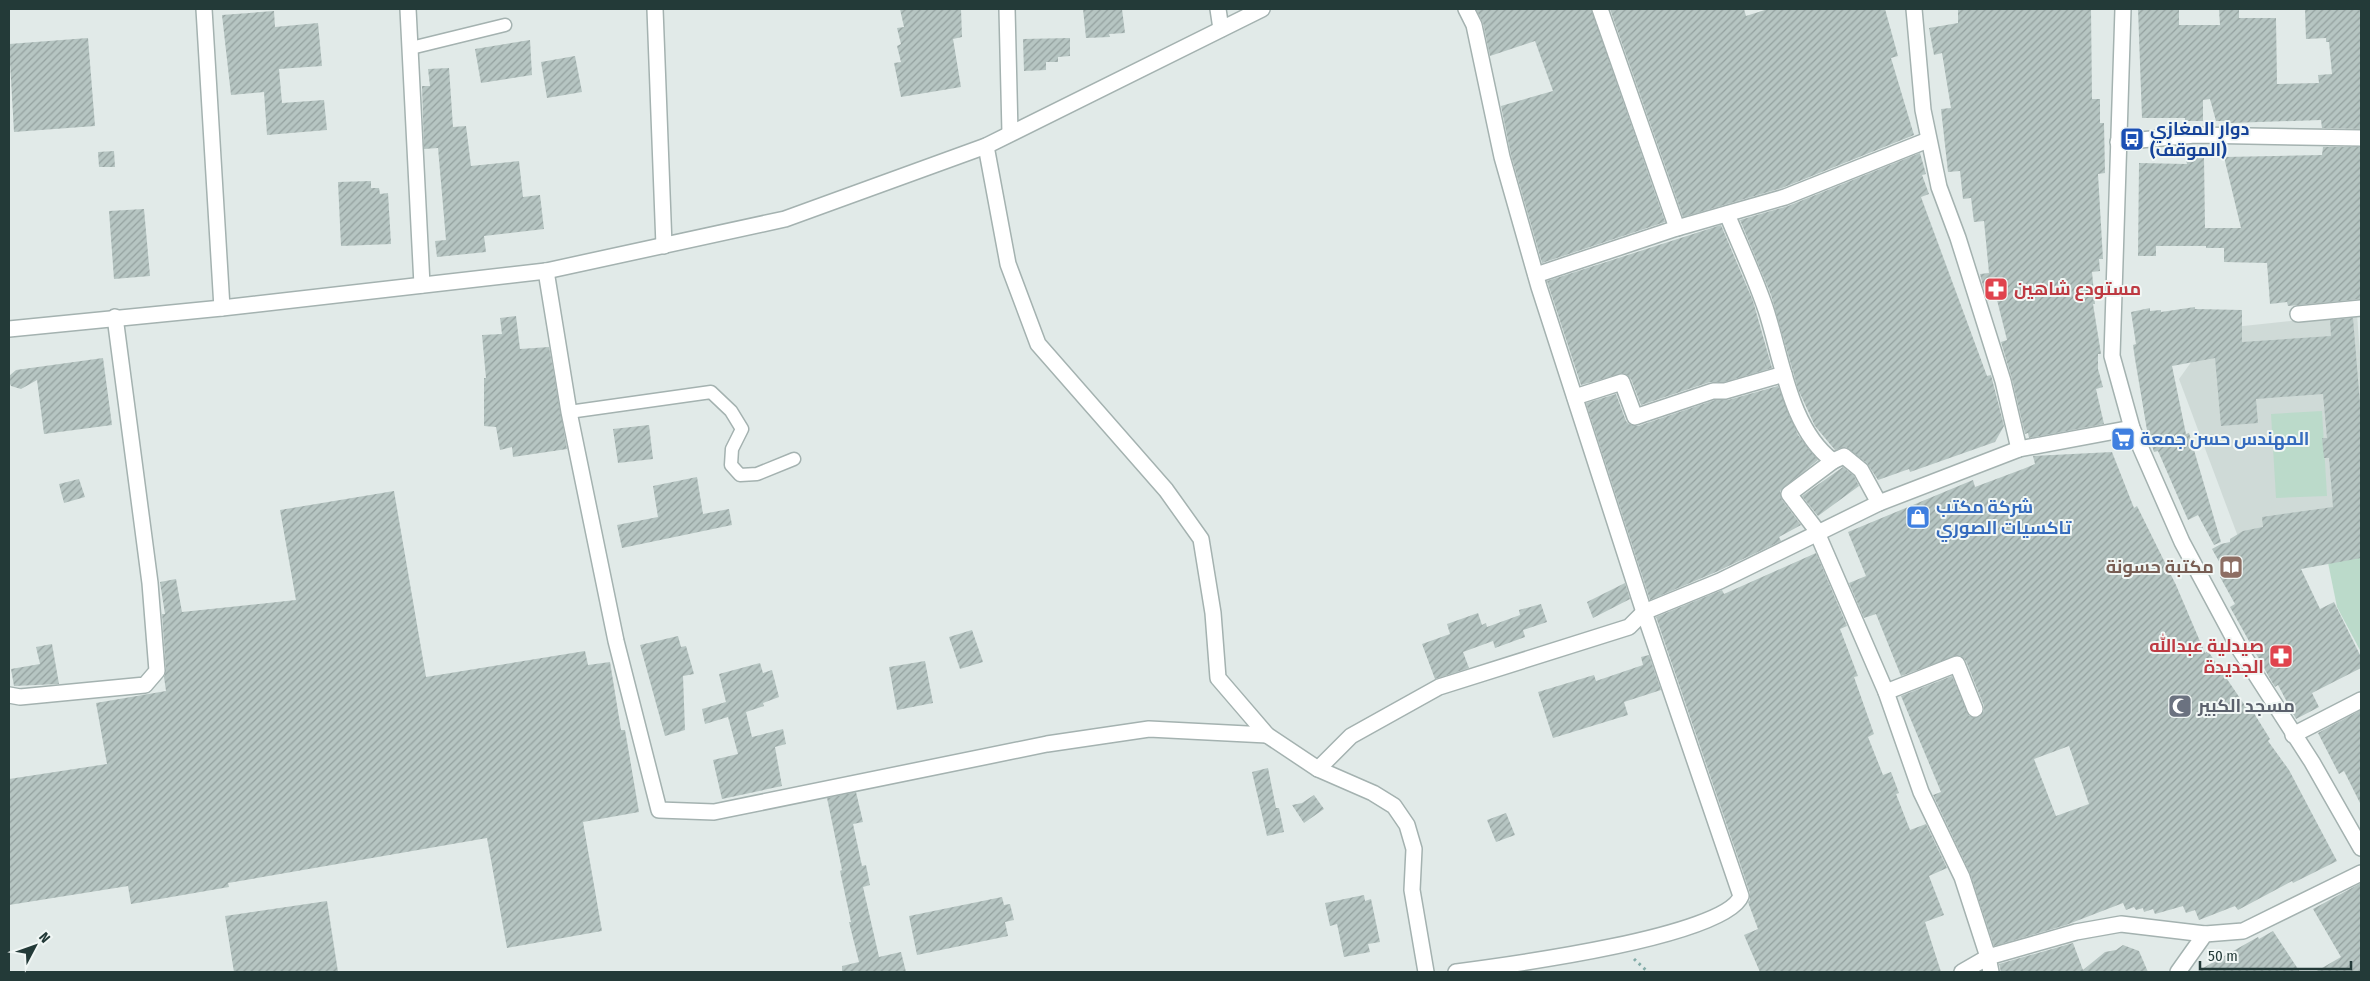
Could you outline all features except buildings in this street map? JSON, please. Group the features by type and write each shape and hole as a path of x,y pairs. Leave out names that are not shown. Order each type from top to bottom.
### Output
{"street":[{"path":"204,9 222,308"},
{"path":"408,9 422,285"},
{"path":"655,9 664,246"},
{"path":"1006,9 1010,133"},
{"path":"1218,9 1221,29"},
{"path":"9,329 222,308 546,271 785,219 986,146 1262,9"},
{"path":"1456,972 1570,955 1662,936 1712,918 1735,906 1740,899 1741,891 1644,612 1536,275 1502,157 1474,25 1466,9"},
{"path":"1600,9 1677,228"},
{"path":"1914,9 1923,110 1939,187 1958,238 2003,380 2019,449"},
{"path":"2123,9 2112,356 2132,428 2182,542 2240,650 2312,762 2361,848"},
{"path":"2118,142 2195,135 2361,138"},
{"path":"1536,275 1677,228 1817,186 1928,140"},
{"path":"986,146 1008,264 1038,344 1166,490 1201,539 1213,613 1218,678 1267,735 1318,769 1373,793 1394,806 1408,825 1414,849 1412,890 1426,972"},
{"path":"1727,214 1766,310 1784,374 1802,425 1820,452 1833,461"},
{"path":"546,271 568,412 616,641 659,810 714,812 1047,744 1149,729 1267,735"},
{"path":"2298,314 2361,308"},
{"path":"9,694 20,697 145,685 157,671 150,583 116,317"},
{"path":"1575,397 1622,382 1635,417 1713,391 1725,391 1784,374"},
{"path":"1318,769 1351,736 1439,687 1629,627 1644,612 1720,581 1879,503 2019,449 2132,428"},
{"path":"1879,503 1861,470 1844,456 1833,461 1789,494 1815,528 1886,692 1921,792 1962,877 1988,957 1991,972"},
{"path":"1886,692 1956,664 1974,709"},
{"path":"2293,735 2361,700"},
{"path":"1962,972 1988,957 2076,932 2121,924 2205,934 2243,931 2361,873"},
{"path":"2178,972 2205,934"}],"lane":[{"path":"411,48 505,25"},
{"path":"568,412 710,392 731,411 742,429 732,449 731,465 740,475 757,474 794,459"}],"shaded area":[{"path":"2357,314 2361,367 2361,524 2243,550 2179,379 2215,329"}],"green space":[{"path":"2322,411 2327,496 2276,498 2271,414"},
{"path":"2361,526 2361,652 2337,607 2322,533"}],"place":[{"name":"دوار المغازي (الموقف)","path":"2132,139"},
{"name":"مستودع شاهين","path":"1996,289"},
{"name":"المهندس حسن جمعة","path":"2123,439"},
{"name":"شركة مكتب تاكسيات الصوري","path":"1918,517"},
{"name":"مكتبة حسونة","path":"2231,567"},
{"name":"صيدلية عبدالله الجديدة","path":"2281,656"},
{"name":"مسجد الكبير","path":"2180,706"}]}
